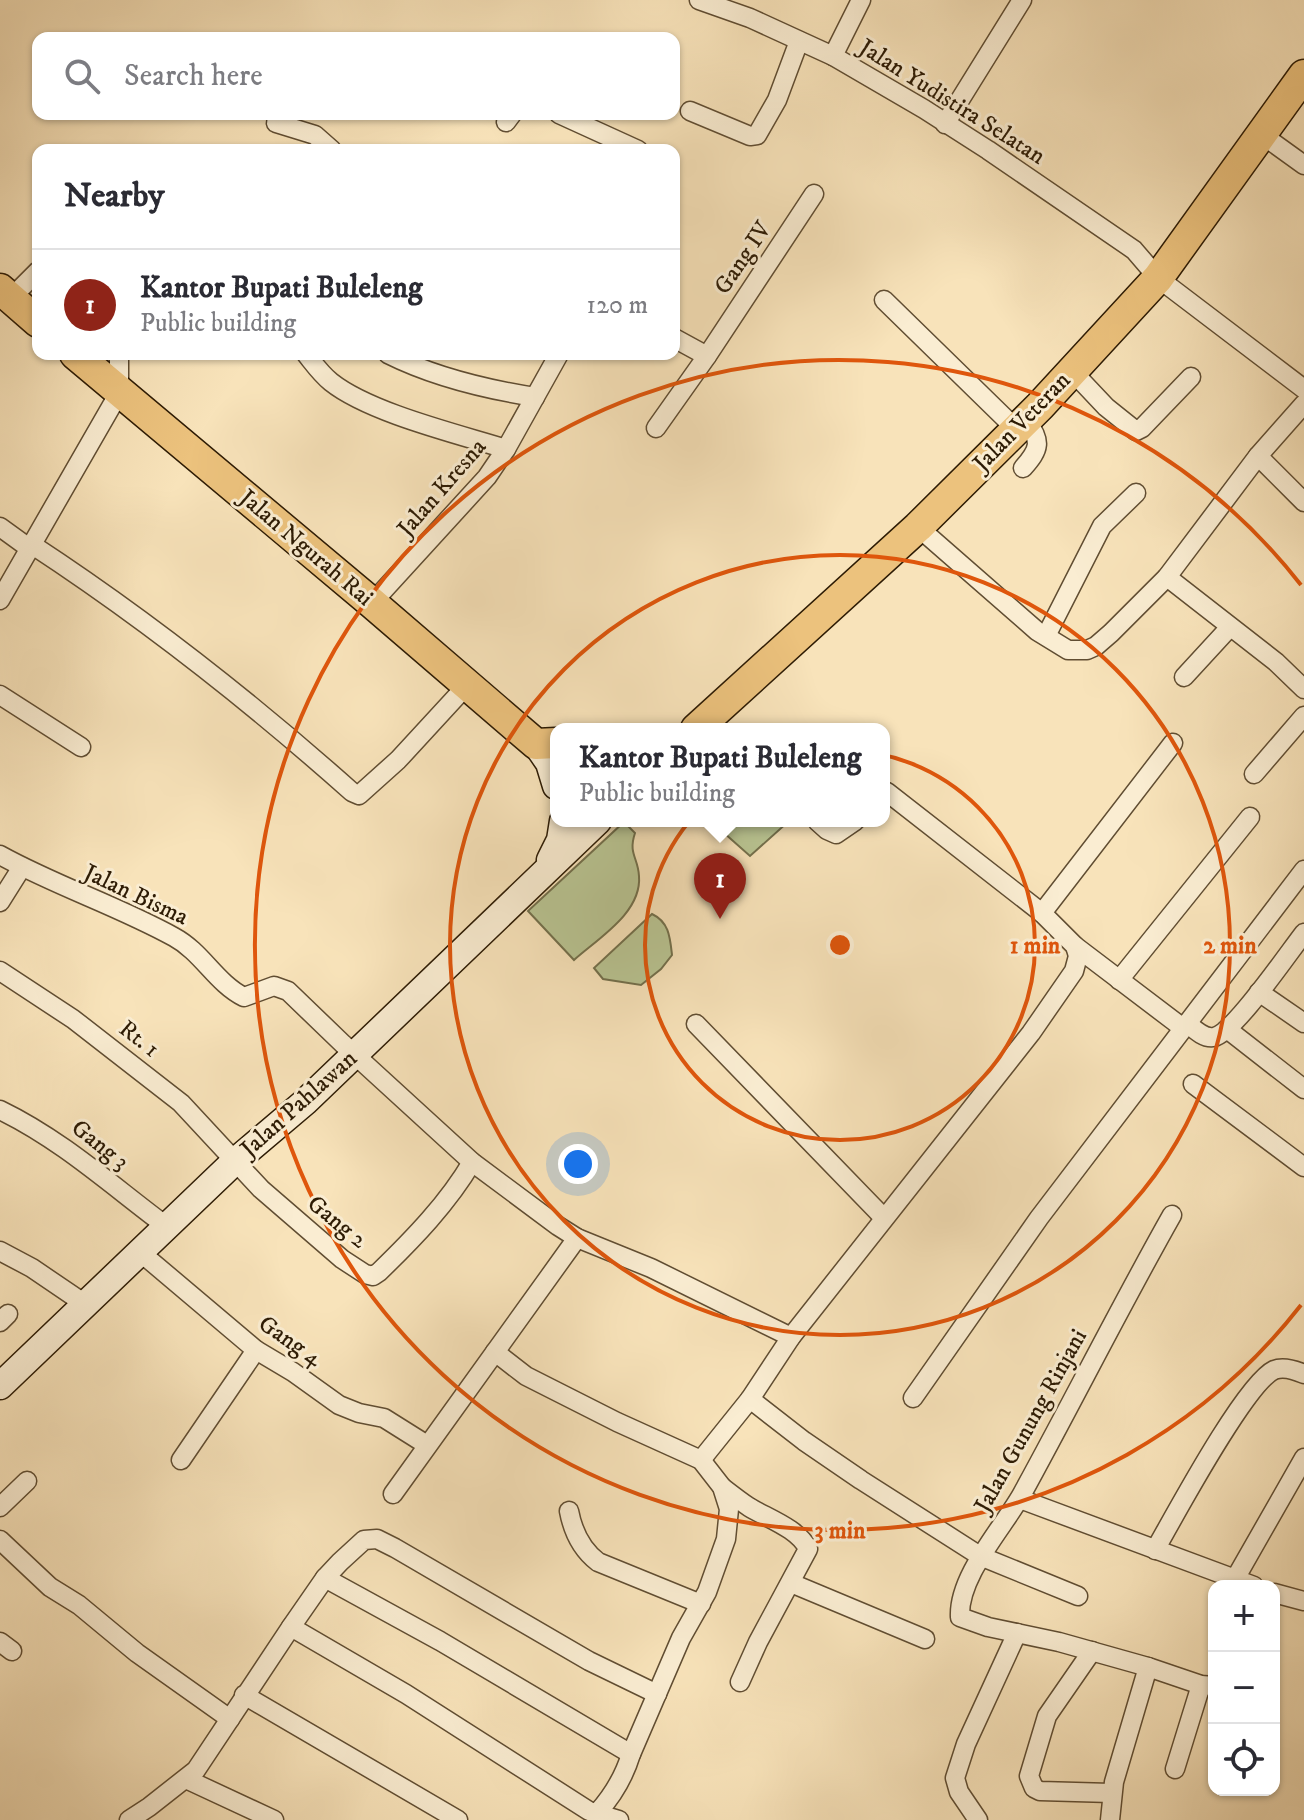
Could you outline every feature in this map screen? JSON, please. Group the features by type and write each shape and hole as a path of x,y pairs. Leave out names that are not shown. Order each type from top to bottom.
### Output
{"highway":[{"name":"Jalan Veteran","path":"711,723 918,527 1072,371 1158,278 1261,134 1300,89"},
{"path":"5,294 32,317"},
{"name":"Jalan Ngurah Rai","path":"82,360 468,684 546,744"}],"main road":[{"name":"Jalan Ngurah Rai","path":"546,744 550,766"},
{"path":"540,877 557,849 562,827"},
{"name":"Jalan Pahlawan","path":"0,1386 233,1163 305,1102 592,827"}],"street":[{"name":"Jalan Yudistira Selatan","path":"699,0 732,5 833,56 945,124 1114,235 1134,250 1158,278 1304,389"},
{"path":"833,56 861,0"},
{"path":"945,124 1022,0"},
{"path":"690,111 750,136 757,135 777,100 799,41"},
{"path":"572,120 625,144"},
{"path":"276,123 315,135 325,144"},
{"path":"1261,134 1304,165"},
{"name":"Gang IV","path":"656,428 814,194"},
{"path":"5,294 32,275"},
{"path":"884,300 1021,425 1035,432 1038,443 1034,456 1023,468"},
{"path":"680,341 707,356"},
{"path":"0,600 119,393 119,360"},
{"path":"311,360 332,383 354,396 398,414 506,449"},
{"path":"402,360 438,375 501,392 535,397"},
{"name":"Jalan Kresna","path":"372,603 487,477 556,360"},
{"path":"1072,371 1106,407 1136,431 1191,377"},
{"path":"918,527 1001,602 1046,636 1068,650 1078,651 1096,646 1167,577 1258,456 1304,404"},
{"path":"1258,456 1304,502"},
{"path":"1046,636 1094,538 1136,493"},
{"path":"0,527 140,620 359,795 398,760 468,684"},
{"path":"1167,577 1276,662 1304,689"},
{"path":"1184,677 1230,627"},
{"path":"0,695 81,747"},
{"path":"1254,774 1304,716"},
{"path":"1042,913 1173,743"},
{"path":"890,794 1042,913 1075,946 1119,980 1185,1026 1207,1036 1218,1036 1227,1029 1304,933"},
{"path":"1119,980 1250,817"},
{"path":"824,827 836,834 846,827"},
{"name":"Jalan Bisma","path":"0,855 173,937 201,957 225,984 244,997 281,986 354,1055"},
{"path":"0,902 22,867"},
{"path":"913,1398 996,1276 1304,870"},
{"path":"701,1460 750,1399 791,1337 1031,1033 1074,971 1078,956 1075,946"},
{"name":"Rt. 1","path":"0,971 73,1019 139,1068 181,1103 233,1163"},
{"path":"1259,992 1304,1023"},
{"path":"696,1024 884,1218"},
{"path":"1227,1029 1304,1089"},
{"path":"354,1055 472,1162 577,1238 651,1268 791,1337"},
{"path":"1193,1084 1304,1167"},
{"name":"Gang 3","path":"0,1110 75,1153 166,1226"},
{"name":"Gang 2","path":"233,1163 342,1259 373,1276 418,1233 472,1162"},
{"name":"Jalan Gunung Rinjani","path":"1017,1633 960,1617 962,1602 980,1556 1020,1499 1172,1215"},
{"path":"393,1494 577,1238"},
{"path":"0,1251 32,1268 85,1304"},
{"name":"Gang 4","path":"140,1252 256,1350 339,1405 384,1418 427,1445"},
{"path":"181,1460 256,1350"},
{"path":"495,1352 526,1376 701,1460 722,1487 805,1542 807,1556 758,1642 740,1682"},
{"path":"1155,1550 1217,1444 1259,1382 1282,1368 1304,1374"},
{"path":"750,1399 861,1480 980,1556 1078,1596"},
{"path":"1020,1499 1235,1579 1304,1458"},
{"path":"0,1507 27,1481"},
{"path":"598,1812 625,1774 681,1638 701,1604 729,1524 729,1509 722,1487"},
{"path":"569,1511 578,1539 598,1562 701,1604"},
{"path":"129,1820 186,1779 209,1753 244,1695 325,1578 364,1540 377,1539 576,1654 657,1694"},
{"path":"0,1540 50,1587 79,1605 137,1653 230,1719"},
{"path":"325,1578 440,1641 631,1754"},
{"path":"791,1583 925,1639"},
{"path":"1280,1595 1304,1601"},
{"path":"291,1627 406,1694 589,1811 619,1820"},
{"path":"978,1820 959,1792 955,1778 966,1744 1017,1633 1092,1651 1208,1686 1175,1769"},
{"path":"1092,1651 1047,1716 1029,1776 1034,1788 1040,1791 1111,1793"},
{"path":"1110,1820 1111,1793 1148,1667"},
{"path":"244,1695 458,1820"},
{"path":"186,1779 274,1820"}],"green space":[{"path":"619,827 629,827 635,833 633,851 639,876 633,902 616,924 574,960 528,911"},
{"path":"717,827 782,827 750,856"},
{"path":"652,914 665,926 672,955 661,969 641,985 603,979 594,968"}],"place":[{"name":"Kantor Bupati Buleleng","path":"720,919"}]}
